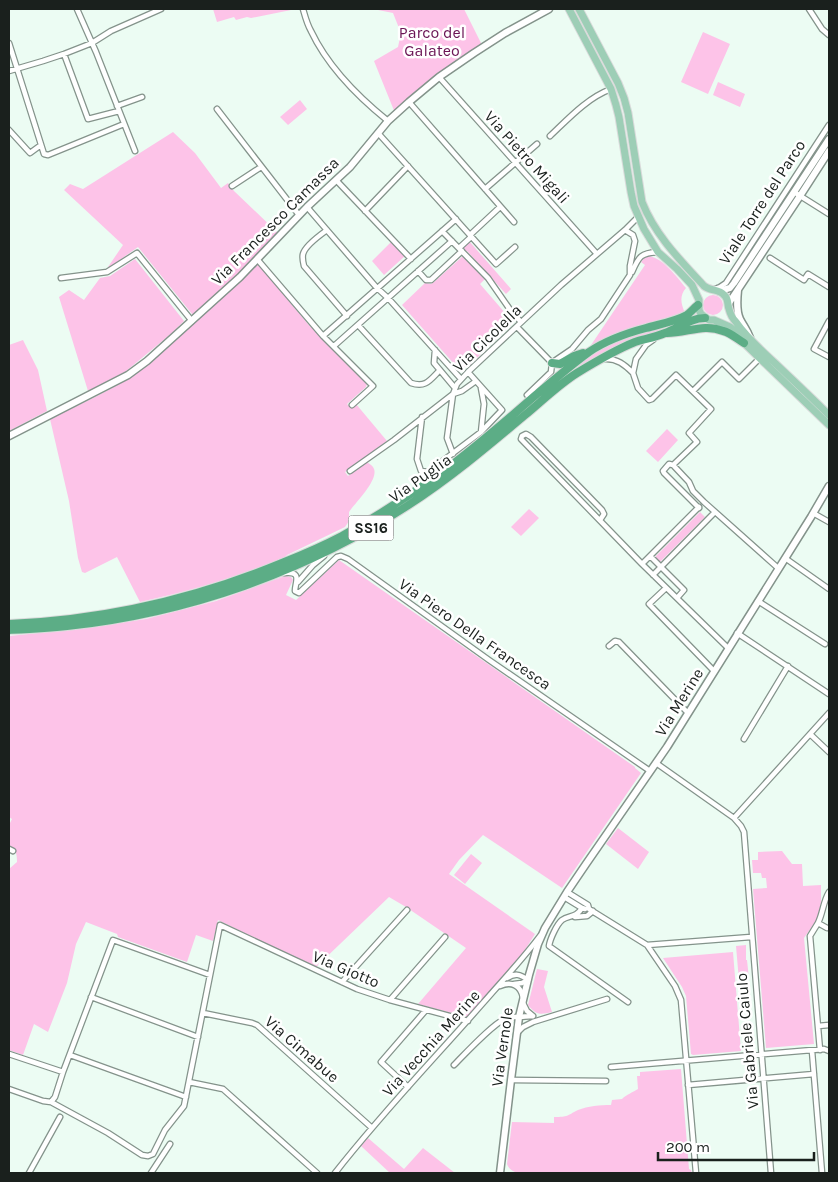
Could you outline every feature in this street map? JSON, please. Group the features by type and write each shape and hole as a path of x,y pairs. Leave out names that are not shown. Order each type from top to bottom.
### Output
{"highway":[{"name":"Via Puglia","path":"9,624 93,616 200,593 253,575 312,550 368,521 410,495 487,437 560,374 590,351 624,335 674,321 688,314 699,302"},
{"name":"Via Puglia","path":"9,631 75,625 143,614 202,600 268,578 336,548 416,500 447,478 575,374 634,343 662,334 691,320 705,318"},
{"name":"SS16","path":"662,334 710,327 727,332 738,340 747,340"},
{"path":"552,362 560,364 574,356 590,351"}],"main road":[{"path":"569,9 611,89 619,117 631,192 638,217 650,240 658,252 692,285 699,302 699,310 705,318 730,327 747,340 829,415"},
{"path":"579,9 624,98 641,196 647,215 656,230 704,286 724,294 735,322 760,358 829,424"},
{"path":"699,302 702,295 707,291 716,291"},
{"path":"714,320 720,319 726,314 728,306"}],"street":[{"path":"77,9 135,152"},
{"path":"9,71 43,62 92,43 111,31 162,9"},
{"path":"303,9 310,29 331,65 363,100 388,121"},
{"name":"Via Francesco Camassa","path":"9,436 128,375 169,342 257,259 307,207 350,167 388,121 409,102 439,77 497,38 549,9"},
{"path":"809,9 822,29 829,35"},
{"path":"9,43 44,154 48,155 124,124"},
{"path":"64,54 88,119 118,109 142,96"},
{"name":"Via Pietro Migali","path":"439,77 597,254"},
{"path":"550,136 581,108 611,89"},
{"path":"409,102 514,222"},
{"path":"217,109 299,215"},
{"name":"Viale Torre del Parco","path":"716,291 726,283 829,125"},
{"path":"9,130 30,153 41,145"},
{"path":"378,133 496,264 515,247"},
{"name":"Viale Torre del Parco","path":"716,291 730,288 734,283 829,138"},
{"path":"484,189 537,144"},
{"name":"Viale Torre del Parco","path":"728,306 829,151"},
{"path":"365,211 408,166"},
{"path":"232,186 261,167"},
{"path":"336,180 411,259"},
{"path":"794,192 829,214"},
{"path":"307,207 377,288 461,380"},
{"path":"418,271 426,280 431,280 500,207"},
{"name":"Via Cicolella","path":"350,471 394,440 453,394 456,386 468,372 561,285 638,217"},
{"path":"324,336 456,219"},
{"path":"327,230 306,249 302,260 304,266 347,316"},
{"path":"442,230 488,278 510,311 522,322"},
{"path":"625,230 633,235 635,241 630,275"},
{"path":"334,346 452,241"},
{"path":"526,395 551,372 552,362 572,348 601,319 630,275 638,257 646,252 658,252"},
{"path":"61,278 107,272 137,253 192,321"},
{"path":"770,258 804,280 808,274 829,287"},
{"path":"257,259 324,336 373,386 352,405"},
{"path":"738,289 738,313 739,318 748,330 747,340"},
{"path":"829,321 814,349 829,357"},
{"path":"358,325 411,383 418,385 426,384 440,370"},
{"path":"517,327 552,362"},
{"path":"662,334 646,345 636,359 634,373 638,388 650,400 676,375 711,409 689,433 697,442 663,471 698,508"},
{"path":"435,350 434,363 462,391"},
{"path":"693,391 722,362 739,379 760,358"},
{"path":"599,360 610,359 621,362 634,373"},
{"path":"422,417 417,459 421,471 428,472 481,432 502,410 468,372"},
{"path":"453,454 447,438 453,394 462,391 476,381"},
{"path":"481,387 484,404 481,432"},
{"path":"600,520 604,514 602,510 531,437 526,434 522,436 521,439 642,564 728,648"},
{"path":"673,464 689,482 693,491 704,502 778,568"},
{"path":"567,486 574,481"},
{"name":"Via Merine","path":"545,928 565,894 656,763 829,486"},
{"path":"642,564 704,502"},
{"path":"653,575 715,512"},
{"path":"813,513 829,522"},
{"path":"297,584 320,559 336,548"},
{"name":"Via Piero Della Francesca","path":"297,584 295,591 299,593 337,557 342,556 348,559 489,660 650,771"},
{"path":"650,556 684,590 677,598"},
{"path":"785,558 829,589"},
{"path":"268,578 287,572 297,577 297,584"},
{"path":"666,588 650,604 714,672"},
{"path":"758,601 825,644"},
{"path":"737,634 829,694"},
{"path":"609,646 614,640 618,642 688,713"},
{"path":"744,740 788,666"},
{"path":"656,763 734,818 829,713"},
{"path":"810,734 829,752"},
{"name":"Via Gabriele Caiulo","path":"734,818 742,826 744,832 771,1173"},
{"path":"820,1050 810,936 818,923 829,892"},
{"path":"565,894 582,908 591,910 647,945 675,986 681,1000 696,1173"},
{"path":"565,894 588,905 591,910"},
{"path":"582,908 578,914 560,922 550,940 549,946 628,1002"},
{"path":"342,982 407,910"},
{"path":"571,917 587,916 591,910"},
{"path":"818,923 829,928"},
{"name":"Via Giotto","path":"210,975 220,925 371,994 468,1021"},
{"name":"Via Vecchia Merine","path":"335,1173 372,1128 522,959 545,928"},
{"name":"Via Vernole","path":"500,1173 517,1033 523,1000 538,944 545,928"},
{"path":"390,1000 445,936"},
{"path":"647,945 751,937"},
{"path":"9,1089 51,1102 108,1133 142,1155 148,1156 153,1154 165,1130 184,1106 210,975 113,940 55,1097 51,1102"},
{"path":"504,980 514,974 518,974 528,980"},
{"path":"496,988 504,984 522,983 528,980"},
{"path":"514,984 521,990 527,1011 533,1019"},
{"path":"91,997 198,1037"},
{"path":"454,1064 501,1021 509,1017 526,1016 533,1019 542,1019 606,999"},
{"path":"408,1087 381,1062 426,1010"},
{"name":"Via Cimabue","path":"203,1013 257,1025 372,1128"},
{"path":"517,1033 533,1019"},
{"path":"818,1026 829,1025"},
{"path":"611,1068 824,1049 829,1052"},
{"path":"812,1050 822,1173"},
{"path":"9,1054 63,1072"},
{"path":"70,1055 186,1097"},
{"path":"688,1085 814,1074"},
{"path":"511,1080 606,1081"},
{"path":"189,1082 223,1089 317,1173"},
{"path":"29,1173 60,1117"},
{"path":"151,1173 170,1144"}],"green space":[{"path":"213,9 296,9 236,20 234,17 217,22"},
{"name":"Parco del Galateo","path":"373,9 464,9 482,45 395,113 374,61 398,47 401,33 393,13"},
{"path":"703,32 730,44 708,94 681,82"},
{"path":"718,82 745,94 740,107 713,95"},
{"path":"300,100 307,109 288,125 280,117"},
{"path":"173,132 195,153 221,188 228,183 278,233 238,275 194,314 192,314 138,247 108,267 123,245 64,190 70,184 83,189"},
{"path":"469,241 511,289 506,294 462,247"},
{"path":"391,242 405,256 384,275 372,261"},
{"path":"463,256 485,279 480,284 506,314 508,312 515,321 493,342 488,337 485,340 490,345 470,365 459,367 455,365 402,305 425,283 431,284 434,282"},
{"path":"649,256 665,264 686,288 681,300 685,313 672,319 636,327 591,345 645,265 641,262 645,257"},
{"path":"135,259 184,321 125,372 88,391 59,297 69,290 84,300 100,278 110,276"},
{"path":"258,264 308,324 367,384 347,404 351,408 356,404 387,441 345,472 348,476 367,462 373,466 375,472 371,483 349,512 349,521 345,527 266,565 213,583 140,602 117,557 85,573 82,572 69,501 50,419 114,387 149,364"},
{"path":"713,295 720,298 723,305 720,312 713,315 706,312 703,305 706,298"},
{"path":"680,321 675,325 610,349 563,378 586,359 619,340"},
{"path":"23,340 38,370 47,411 9,431 9,345"},
{"path":"667,429 678,440 658,462 646,451"},
{"path":"529,509 539,518 521,536 511,527"},
{"path":"700,512 705,517 660,562 655,557"},
{"path":"339,560 641,773 562,888 483,835 459,860 449,874 535,934 518,961 467,1017 418,1004 466,948 389,897 315,968 218,920 213,941 196,935 187,962 118,937 117,934 86,922 76,944 67,983 48,1032 34,1024 23,1055 9,1050 9,869 17,862 17,856 16,852 9,845 9,825 12,819 9,817 9,636 78,629 146,619 216,601 285,576 291,577 293,580 286,595 296,600"},
{"path":"618,828 649,852 638,869 606,844"},
{"path":"782,851 792,864 802,864 803,886 821,885 821,902 818,918 804,938 814,1044 766,1048 753,889 767,888 766,878 762,878 761,873 753,873 752,860 758,860 758,852"},
{"path":"471,854 482,863 465,884 454,875"},
{"path":"746,945 749,979 739,981 736,946"},
{"path":"733,952 741,1051 693,1055 691,1054 686,996 663,958"},
{"path":"537,969 548,971 544,987 552,1012 544,1014 533,1011 528,1005"},
{"path":"681,1069 689,1169 692,1173 522,1173 514,1172 508,1167 512,1122 554,1123 554,1117 569,1115 590,1107 611,1105 612,1100 622,1099 638,1089 637,1076 640,1076 640,1072"},
{"path":"368,1138 404,1169 423,1148 455,1173 390,1173 361,1146"}]}
